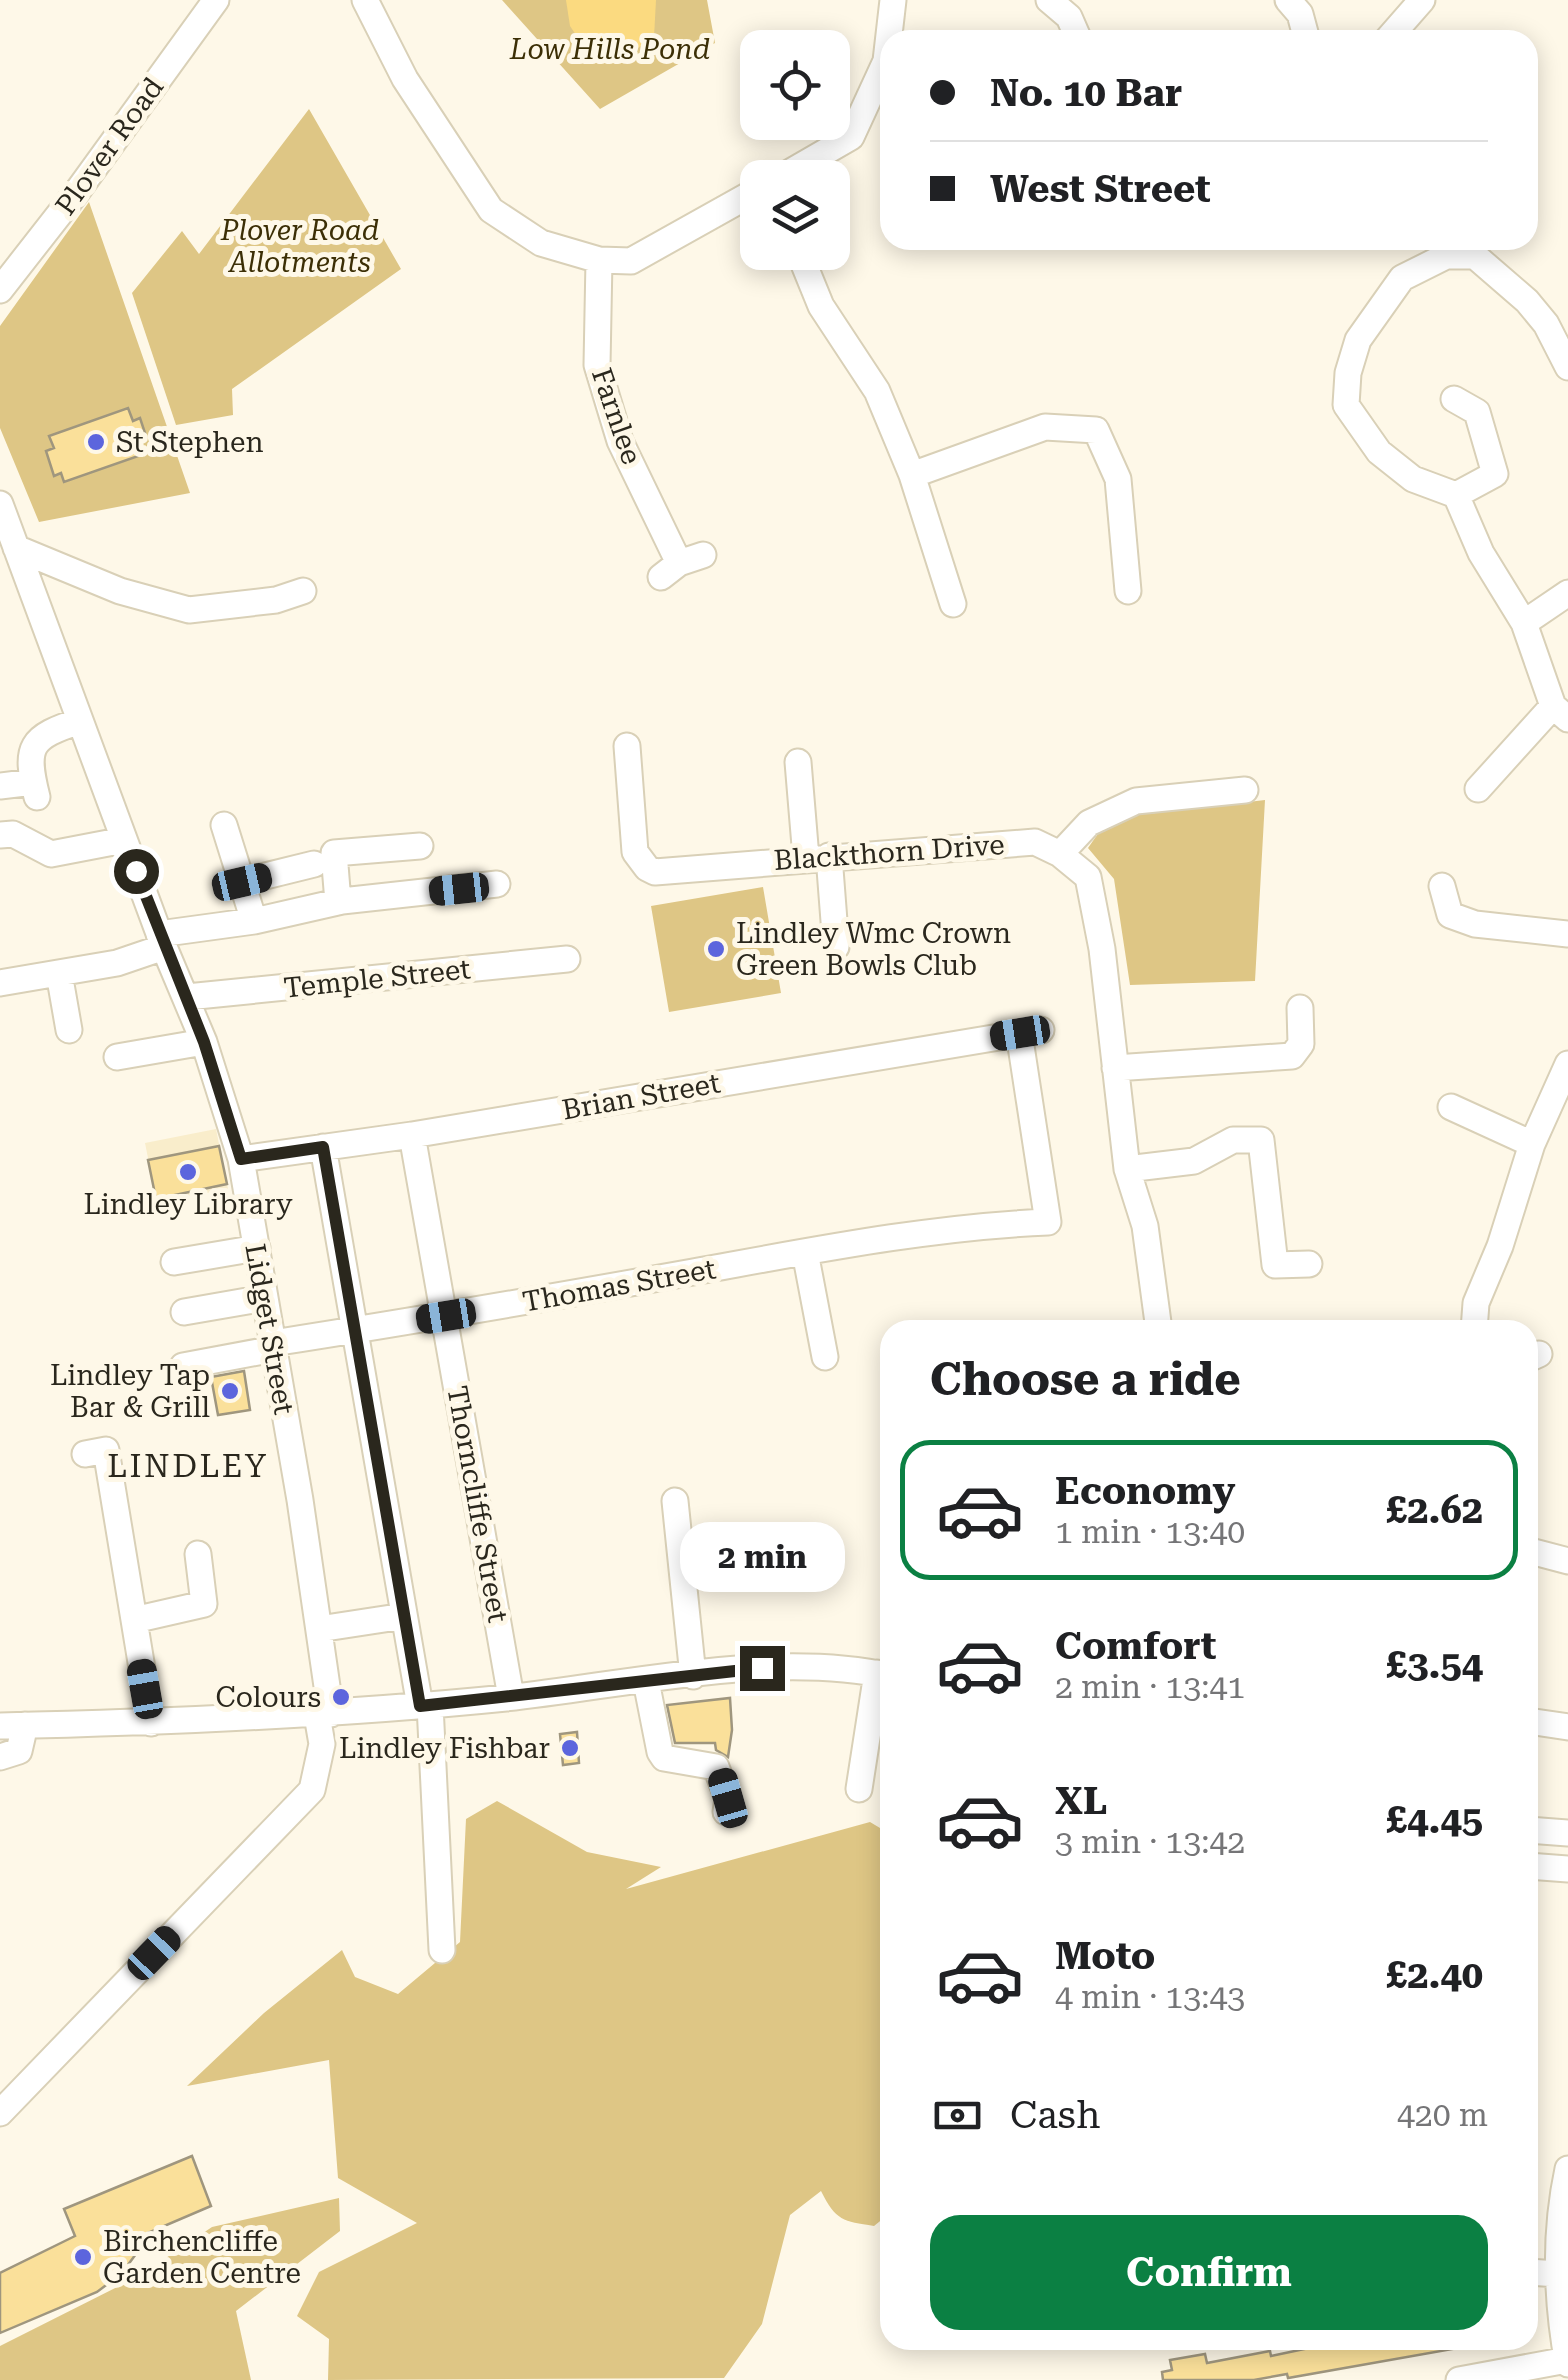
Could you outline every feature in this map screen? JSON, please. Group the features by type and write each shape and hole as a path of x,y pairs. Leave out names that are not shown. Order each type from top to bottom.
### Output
{"street":[{"name":"Plover Road","path":"0,290 79,189 216,0"},
{"path":"366,0 404,79 491,210 542,243 599,260 631,261 740,200"},
{"path":"890,30 893,0"},
{"path":"1050,0 1069,17 1075,30"},
{"path":"1288,0 1300,14 1304,30"},
{"path":"1396,30 1422,0"},
{"path":"812,160 852,137 880,75"},
{"path":"1478,789 1561,712 1524,623 1481,553 1456,495 1414,478 1379,452 1346,405 1348,373 1358,340 1402,278 1446,256 1474,256 1527,302 1546,324 1568,366"},
{"name":"Farnlee","path":"599,260 597,365 620,441 681,565"},
{"path":"806,270 821,306 878,390 912,475 953,604"},
{"path":"1454,399 1477,412 1495,474 1456,495"},
{"path":"912,475 1044,427 1096,430 1118,478 1128,590"},
{"name":"Lidget Street","path":"0,504 161,940 204,1042 241,1159 319,1628 324,1715 312,1790 0,2113"},
{"path":"16,548 120,591 189,610 276,600 304,591"},
{"path":"1524,623 1568,594"},
{"path":"0,786 35,790 29,764 34,745 51,731 80,721"},
{"name":"Blackthorn Drive","path":"627,746 635,852 647,868 666,873 818,857 1035,842 1060,854"},
{"path":"798,762 836,947"},
{"path":"1158,1320 1144,1226 1127,1169 1102,949 1088,877 1060,854 1088,824 1136,801 1245,790"},
{"path":"224,825 254,921"},
{"path":"0,835 13,834 51,854 124,840"},
{"path":"338,902 334,853 420,846"},
{"path":"242,882 314,864"},
{"path":"0,983 117,964 161,940 338,902 498,884"},
{"path":"1442,886 1450,916 1475,924 1568,934"},
{"name":"Temple Street","path":"187,997 567,959"},
{"path":"59,973 69,1030"},
{"path":"1116,1068 1292,1056 1301,1044 1300,1008"},
{"name":"Brian Street","path":"241,1159 412,1135 1030,1032 1048,1222 1026,1223"},
{"path":"117,1056 204,1042"},
{"path":"1475,1320 1476,1303 1500,1246 1532,1144 1568,1064"},
{"path":"1451,1107 1532,1144"},
{"name":"Thorncliffe Street","path":"412,1135 512,1697"},
{"path":"1127,1169 1194,1161 1233,1140 1261,1140 1275,1265 1309,1264"},
{"path":"323,1147 404,1616 425,1705 442,1950"},
{"name":"Thomas Street","path":"183,1366 355,1330 804,1252 1026,1223"},
{"path":"174,1262 256,1248"},
{"path":"804,1252 824,1358"},
{"path":"184,1312 265,1298"},
{"path":"86,1454 106,1450 150,1723"},
{"path":"675,1501 693,1676"},
{"path":"1538,1553 1568,1561"},
{"path":"134,1620 204,1604 198,1554"},
{"path":"319,1628 404,1616"},
{"path":"0,1757 19,1751 12,1726 324,1715 762,1668 860,1669 880,1674"},
{"path":"646,1681 660,1752 664,1758 716,1767 728,1798 726,1812"},
{"path":"860,1789 880,1694"},
{"path":"1538,1722 1568,1727"},
{"path":"1538,1831 1568,1833"},
{"path":"1538,1867 1568,1869"},
{"path":"1460,2380 1568,2362 1556,2259 1560,2206 1568,2169"},
{"path":"1538,2273 1558,2274"}],"shaded area":[{"path":"566,0 656,0 654,37 632,52 602,53 582,44 570,26"},
{"name":"Lindley Library","path":"216,1129 228,1189 157,1203 145,1143"}],"green space":[{"name":"Low Hills Pond","path":"502,0 707,0 715,43 600,109"},
{"name":"Plover Road Allotments","path":"309,109 401,269 232,389 233,415 176,425 132,293 182,231 199,254"},
{"path":"89,202 190,493 39,522 0,428 0,326"},
{"path":"1265,800 1255,981 1130,985 1114,879 1088,848 1104,825 1127,811 1147,814"},
{"name":"Lindley Wmc Crown Green Bowls Club","path":"763,887 781,993 669,1012 651,906"},
{"path":"497,1801 587,1852 661,1867 626,1889 870,1822 880,1828 880,2221 874,2226 848,2221 836,2214 821,2191 790,2215 762,2324 724,2378 328,2380 329,2339 297,2316 319,2272 417,2223 338,2178 329,2060 187,2086 264,2013 342,1950 355,1977 398,1994 460,1942 466,1819"},
{"path":"339,2198 340,2231 236,2311 251,2380 0,2380 0,2346 139,2276 212,2227"}],"building":[{"name":"St Stephen","path":"128,408 133,421 140,418 145,433 138,436 144,454 64,482 61,473 54,476 46,451 54,448 49,436"},
{"name":"Lindley Library","path":"219,1146 227,1184 156,1199 148,1160"},
{"name":"Lindley Tap Bar & Grill","path":"244,1371 250,1410 218,1415 211,1377"},
{"path":"730,1698 732,1730 728,1757 716,1750 715,1743 675,1743 667,1705"},
{"name":"Lindley Fishbar","path":"577,1732 579,1763 563,1765 560,1734"},
{"name":"Birchencliffe Garden Centre","path":"192,2156 211,2206 143,2235 144,2243 122,2273 97,2292 0,2333 0,2273 75,2236 64,2209"},
{"path":"1300,2350 1447,2350 1288,2378 1287,2374 1254,2380 1163,2380 1162,2372 1172,2370 1170,2360 1205,2354 1207,2363 1270,2351 1271,2356"}],"place":[{"name":"St Stephen","path":"96,442"},
{"name":"Lindley Wmc Crown Green Bowls Club","path":"716,949"},
{"name":"Lindley Library","path":"188,1172"},
{"name":"Lindley Tap Bar & Grill","path":"230,1391"},
{"name":"Colours","path":"341,1697"},
{"name":"Lindley Fishbar","path":"570,1748"},
{"name":"Birchencliffe Garden Centre","path":"83,2257"}],"district":[{"name":"LINDLEY","path":"188,1466"}],"route":[{"path":"136,871 204,1042 241,1159 323,1147 420,1706 762,1668"}]}
